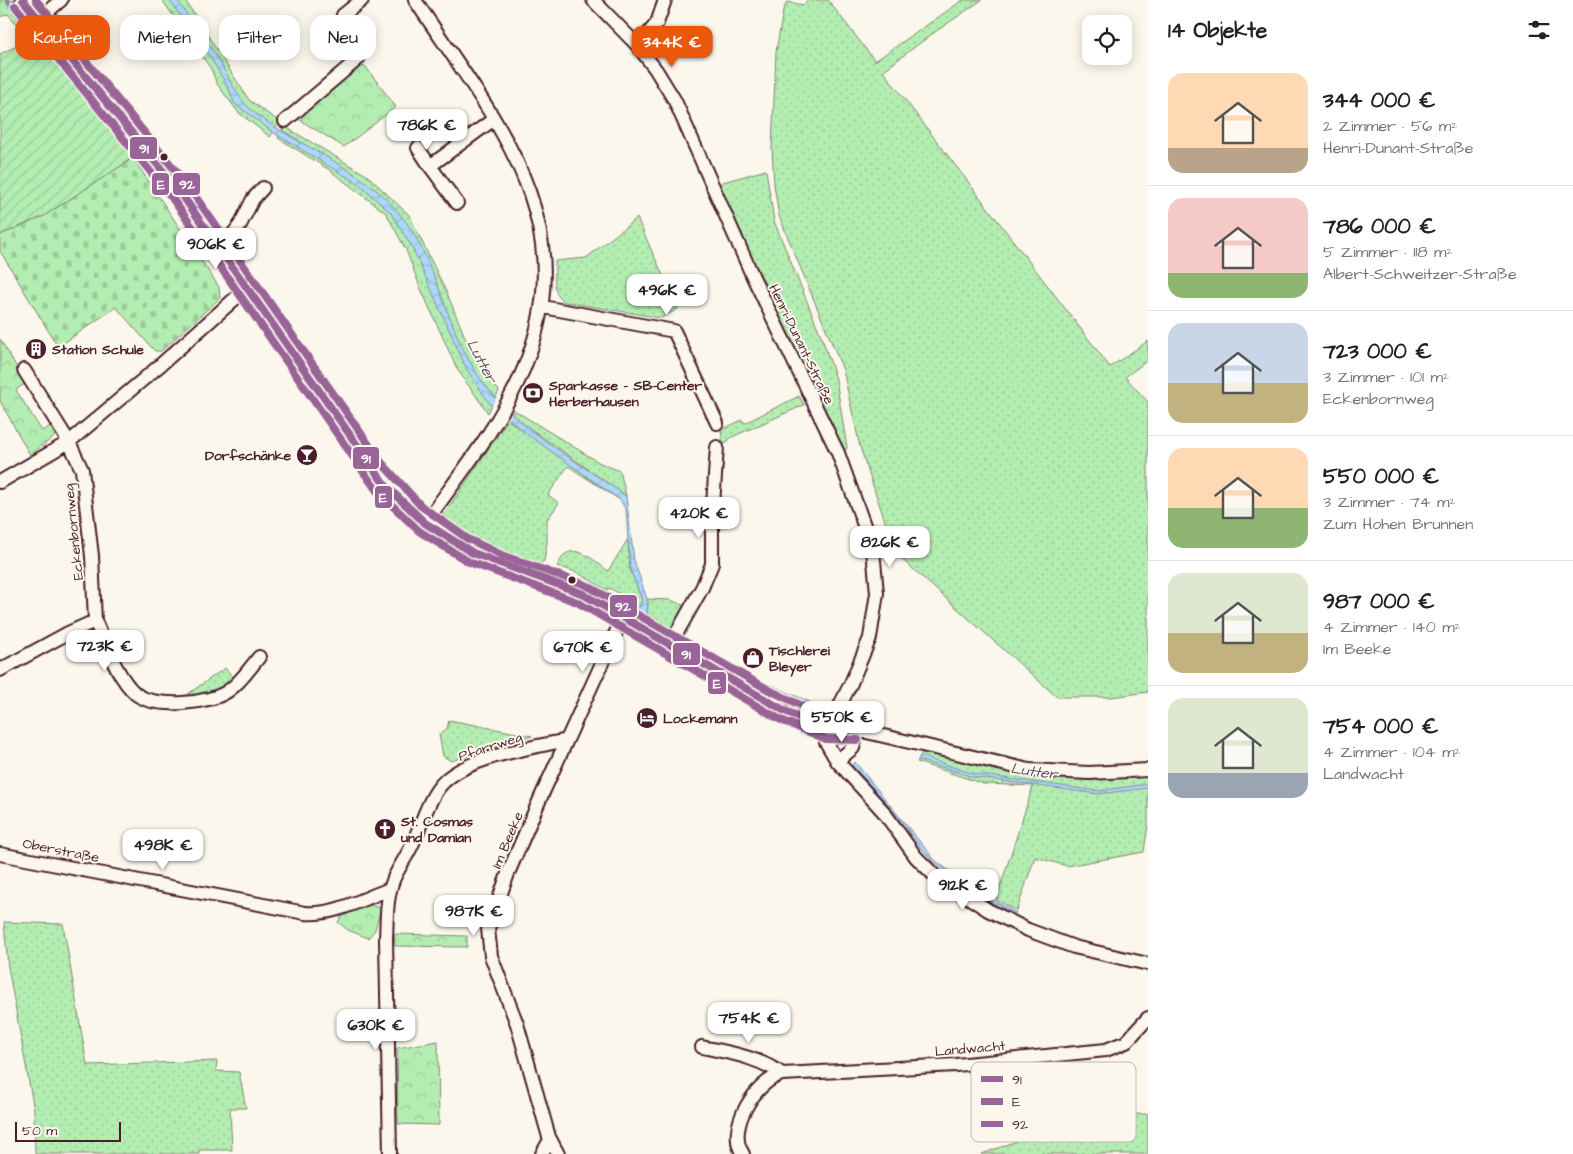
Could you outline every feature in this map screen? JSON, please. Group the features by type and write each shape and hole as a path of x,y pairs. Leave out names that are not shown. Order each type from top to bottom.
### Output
{"street":[{"path":"23,0 34,15"},
{"path":"44,15 61,0"},
{"path":"285,120 358,59 343,16 362,0"},
{"path":"416,0 494,119 519,166 539,218 545,257 543,307 540,324 524,369 493,426 425,524"},
{"name":"Henri-Dunant-Straße","path":"593,0 638,46 666,85 686,122 753,277 838,453 873,550 877,593 870,638 851,683 828,729"},
{"path":"638,46 657,23 665,0"},
{"path":"71,60 169,178 385,485 425,524 473,553 581,594 623,617 674,639 785,711 828,729 858,730 1029,770 1089,773 1148,770"},
{"path":"430,166 494,119"},
{"path":"418,148 457,203"},
{"path":"221,250 240,225 253,198 263,188"},
{"path":"0,482 69,442 247,288"},
{"path":"543,307 674,332 717,423"},
{"name":"Eckenbornweg","path":"24,370 69,442 82,470 93,571 95,621 111,656 131,689 144,699 156,703 196,701 217,697 236,685 259,657"},
{"path":"674,639 712,564 712,519 717,447"},
{"name":"Im Beeke","path":"558,1154 550,1140 518,1024 491,956 488,929 509,871 623,617"},
{"path":"0,670 68,633 95,621"},
{"path":"828,729 826,742 837,760 883,811 916,857 943,881 988,910 1028,930 1074,947 1148,964"},
{"path":"837,760 853,748 858,730"},
{"name":"Pfarrweg","path":"390,1154 387,908 390,889 432,798 440,785 475,764 567,740"},
{"name":"Oberstraße","path":"0,854 322,914 335,911 390,889"},
{"name":"Landwacht","path":"986,1062 1106,1050 1126,1042 1148,1018"},
{"path":"702,1047 746,1057 769,1065 782,1074"},
{"name":"Landwacht","path":"742,1154 736,1135 742,1116 765,1082 782,1074 971,1064"},
{"path":"542,1154 550,1140"}],"green space":[{"path":"0,0 15,0 26,15 15,15 15,22 8,14 0,17"},
{"path":"162,0 185,0 195,15 173,15"},
{"path":"807,0 828,0 875,61 963,0 982,0 932,34 883,71 1110,367 1148,341 1148,360 1125,377 1148,402 1148,692 1111,697 1057,697 896,554 860,447 843,370 779,216 774,185 772,148 776,52 783,11 787,2 804,5"},
{"path":"209,38 219,53 219,60 223,60 249,100 279,123 270,137 238,112 217,84 211,69 205,60 209,60"},
{"path":"15,47 15,60 58,60 133,158 44,216 0,235 0,54"},
{"path":"365,66 396,107 344,147 295,117 352,69"},
{"path":"284,126 368,176 409,215 446,291 472,354 499,391 488,413 457,369 420,287 406,250 386,213 328,169 278,138 279,135 337,169 366,190 372,188 282,130"},
{"path":"133,158 219,287 220,298 161,351 155,351 116,307 58,347 0,251 0,235 44,216"},
{"path":"766,170 774,221 822,338 836,379 847,448 845,451 746,249 719,185 723,182"},
{"path":"637,218 678,309 661,318 565,302 560,299 555,284 555,261 586,258"},
{"path":"0,339 26,383 16,390 42,431 52,425 56,430 55,436 30,455 0,401"},
{"path":"799,396 804,405 732,437 723,446 721,430 742,420 745,423"},
{"path":"514,410 600,463 620,471 626,496 511,415"},
{"path":"508,420 620,500 568,466 548,495 559,503 547,520 547,543 544,561 533,568 484,550 446,531 441,519"},
{"path":"628,539 630,569 642,600 640,607 631,602 632,600 609,588 607,590 576,572 557,566 564,555 569,552 575,552 587,556 608,571"},
{"path":"646,599 671,600 687,607 674,630 647,614 648,602"},
{"path":"225,668 235,679 208,693 189,696 188,694"},
{"path":"449,720 532,736 451,761 443,756 439,734 447,729"},
{"path":"923,751 993,770 1016,773 1148,774 1148,824 1144,852 1067,866 1035,857 1017,910 996,900 1033,786 984,784 917,762"},
{"path":"367,904 381,908 375,930 368,938 348,930 338,922 341,917"},
{"path":"4,922 63,924 87,1065 217,1061 216,1071 239,1072 246,1108 230,1108 232,1150 199,1150 199,1154 35,1154 34,1110 8,967"},
{"path":"394,934 467,936 467,947 395,946"},
{"path":"438,1041 439,1125 398,1124 397,1048"},
{"path":"1136,1114 1148,1114 1148,1154 982,1154 1014,1142 1136,1142"}],"water":[{"path":"169,0 177,0 188,15 180,15"},
{"path":"209,46 239,95 256,114 350,171 384,197 412,230 431,269 464,350 474,369 488,388 504,406 543,439 626,496 634,560 648,602 647,614 752,677 810,702 807,708 743,680 635,616 642,600 630,569 626,510 620,500 527,434 490,404 467,370 413,249 391,213 357,183 274,133 234,103 229,89 209,56"},
{"path":"920,756 974,774 1098,791 1148,784 1148,788 1098,794 973,777 918,760"},
{"path":"855,762 934,859 960,880 1016,912 1015,914 987,900 933,861 891,808 852,765"}],"pier":[{"path":"497,397 512,413 507,422 491,408"}],"waterway":[{"path":"7,0 18,15"}],"transit line":[{"name":"91","path":"23,0 180,192 385,485 425,523 473,553 581,593 785,711 828,729 858,730"},
{"name":"92","path":"36,0 188,186 381,462 421,506 468,539 504,556 586,585 769,690 832,720"},
{"name":"E","path":"15,6 172,198 377,491 419,531 469,562 577,602 781,720 826,739 858,740"}],"place":[{"name":"Station Schule","path":"36,349"},
{"name":"Sparkasse – SB-Center Herberhausen","path":"533,393"},
{"name":"Dorfschänke","path":"307,455"},
{"name":"Tischlerei Bleyer","path":"753,658"},
{"name":"Lockemann","path":"647,718"},
{"name":"St. Cosmas und Damian","path":"385,829"}],"water label":[{"name":"Lutter","path":"482,361"},
{"name":"Lutter","path":"1034,771"}]}
